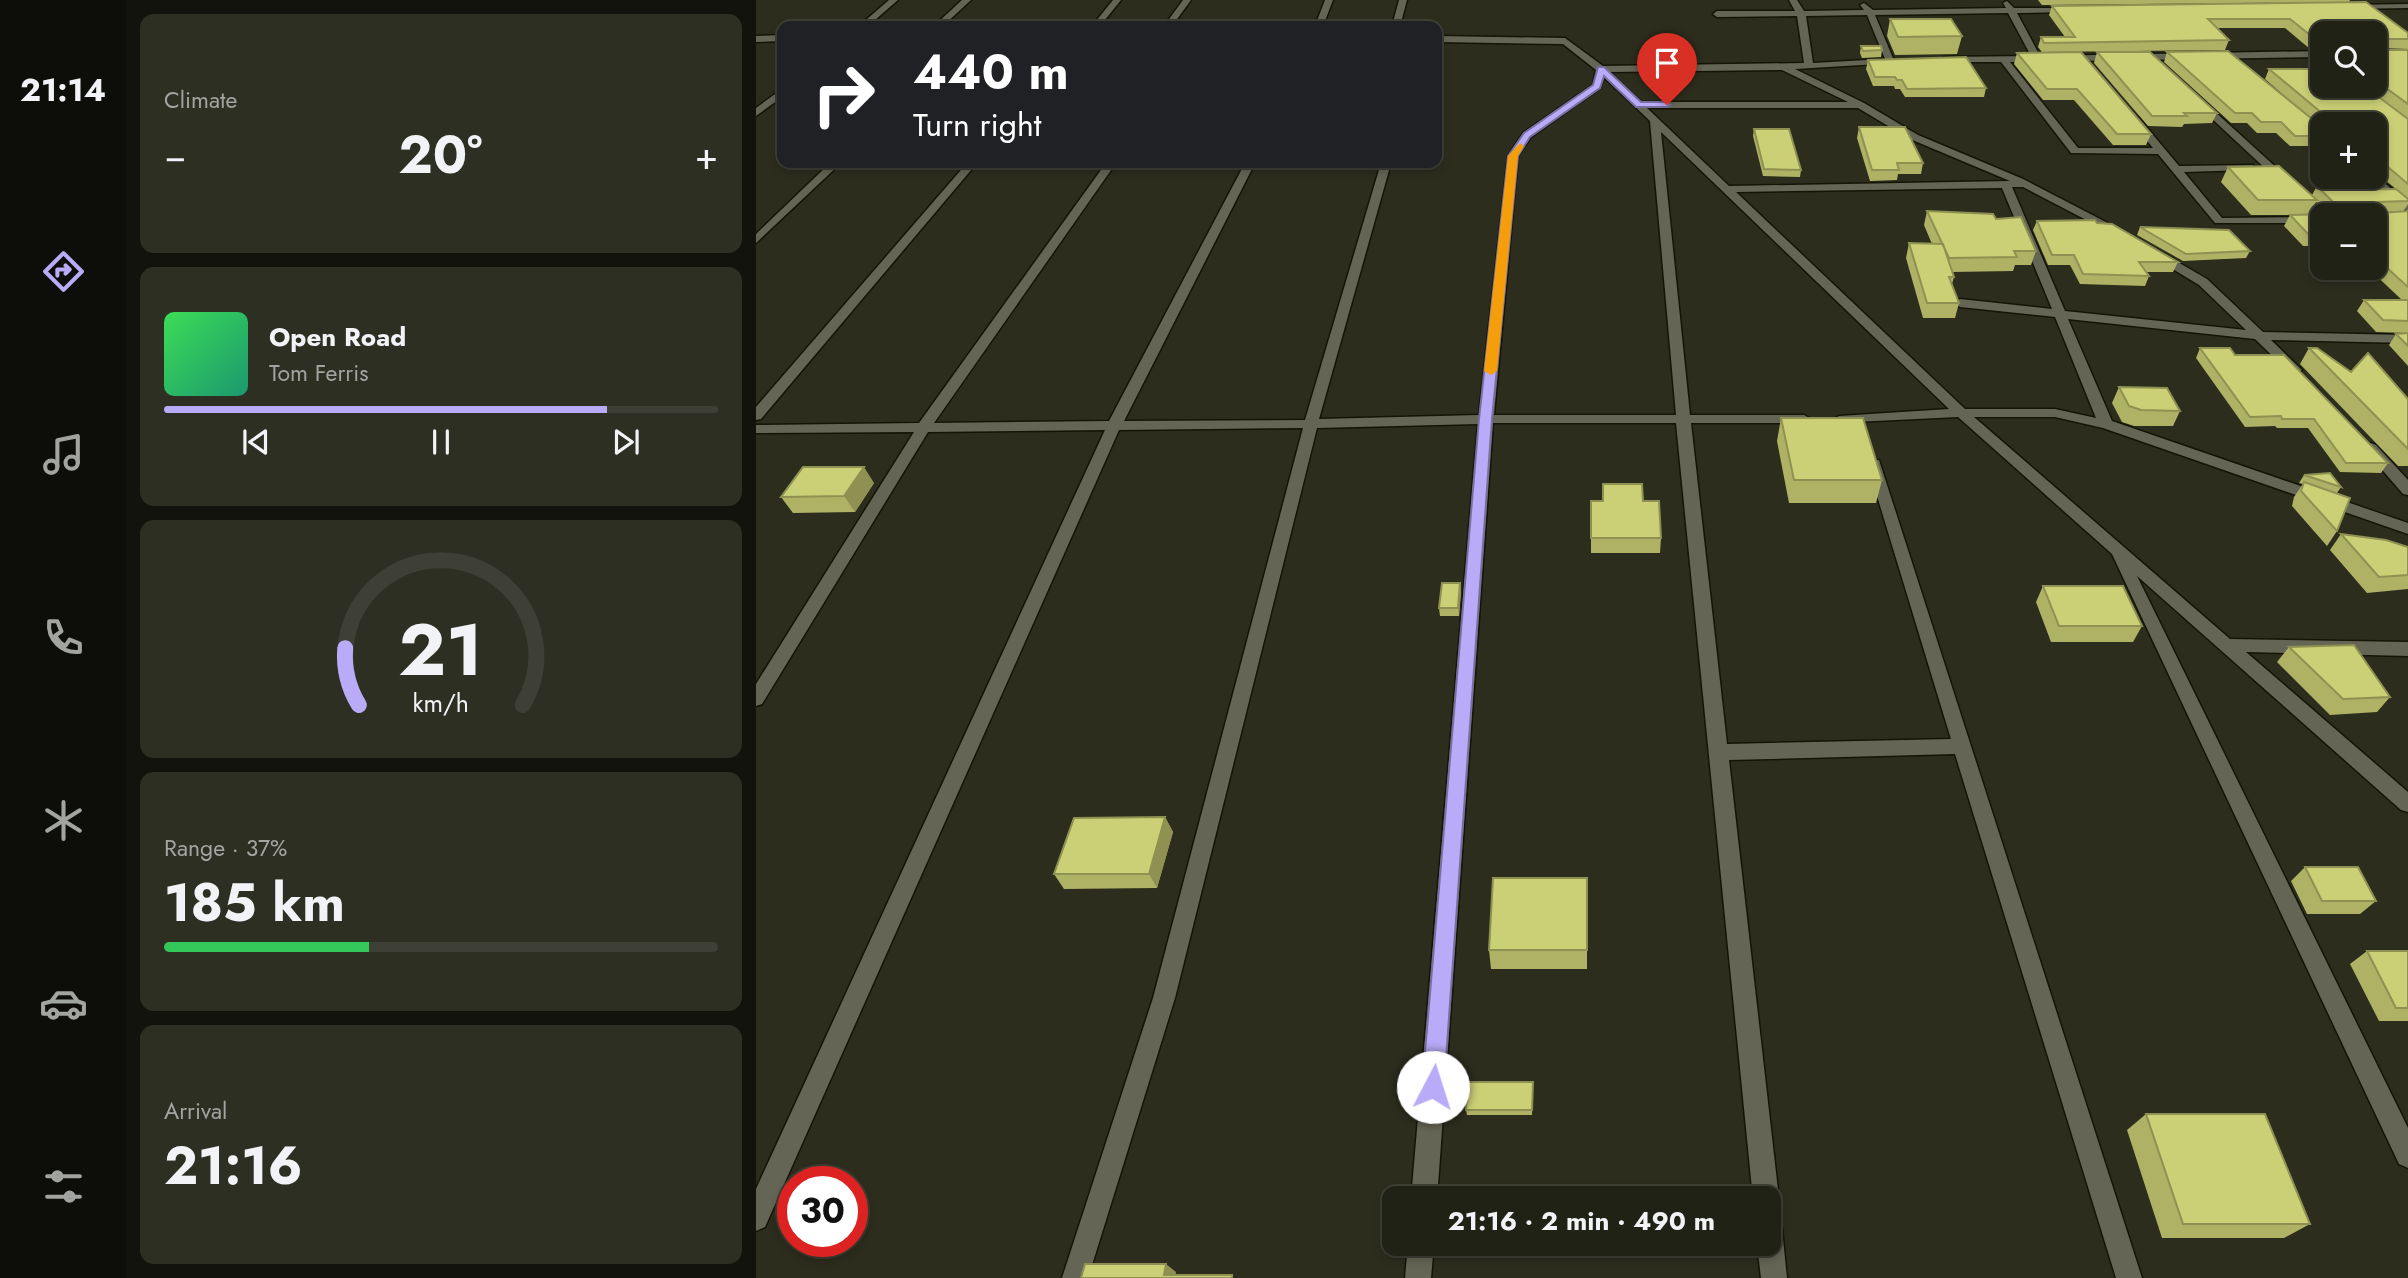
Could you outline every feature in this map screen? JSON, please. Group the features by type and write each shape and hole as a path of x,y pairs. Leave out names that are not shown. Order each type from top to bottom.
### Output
{"street":[{"path":"869,21 894,0"},
{"path":"944,21 967,0"},
{"path":"1100,21 1117,0"},
{"path":"1172,21 1187,0"},
{"path":"1321,21 1329,0"},
{"path":"1397,21 1403,0"},
{"path":"1793,0 1801,13 1809,64"},
{"path":"1601,69 1784,67 1896,61 1870,12 1860,0"},
{"path":"1927,0 1934,11"},
{"path":"2005,0 2038,58"},
{"path":"2333,7 2408,6"},
{"path":"1717,14 2085,10"},
{"path":"756,38 777,38"},
{"path":"1442,39 1565,41 1601,69 1961,413 2227,645 2398,787 2408,804"},
{"path":"1928,60 2038,58 2085,62 2310,57"},
{"path":"2003,59 2075,151 2161,151"},
{"path":"1784,67 1861,105 1914,137 2025,184 2138,242 2203,282 2301,376"},
{"path":"1425,1186 1486,419 1513,156 1527,135 1597,86 1601,69"},
{"path":"2189,93 2296,191"},
{"path":"756,113 777,96"},
{"path":"1639,105 1861,105"},
{"path":"2125,109 2219,221 2310,218"},
{"path":"1655,121 1682,417 1765,1186"},
{"path":"2176,169 2270,167"},
{"path":"756,240 831,168"},
{"path":"756,416 968,168"},
{"path":"756,699 924,428 1107,168"},
{"path":"756,1218 1114,426 1247,168"},
{"path":"1074,1278 1164,998 1311,424 1385,168"},
{"path":"1728,189 2025,184"},
{"path":"2006,185 2106,424"},
{"path":"2385,189 2408,209"},
{"path":"1960,303 2262,336 2408,340"},
{"path":"756,429 1311,424 1682,417 1865,433 1961,413 2054,413 2106,424 2408,529"},
{"path":"1865,433 2129,1278"},
{"path":"2359,436 2408,490"},
{"path":"2115,548 2408,1155"},
{"path":"2227,645 2408,649"},
{"path":"1718,752 1963,746"},
{"path":"1418,1278 1420,1256"},
{"path":"1772,1256 1774,1278"}],"building":[{"path":"2366,2 2408,33 2408,39 2387,39 2387,21 2310,21 2310,35 2290,19 2208,19 2229,40 2044,43 2041,37 2075,37 2052,6"},
{"path":"1890,19 1951,19 1962,36 1898,37"},
{"path":"1861,46 1881,46 1882,50 1863,51"},
{"path":"2387,50 2408,50 2408,104 2387,89"},
{"path":"2228,51 2310,117 2310,136 2295,136 2281,122 2261,122 2252,113 2235,113 2167,52"},
{"path":"2081,52 2151,134 2117,134 2077,89 2047,89 2017,53"},
{"path":"2097,52 2150,52 2217,113 2152,116"},
{"path":"1966,57 1986,88 1907,89 1902,80 1895,77 1875,77 1868,60"},
{"path":"2269,69 2310,69 2310,98 2380,98 2408,119 2408,184 2387,166 2387,112 2321,112"},
{"path":"1859,127 1905,127 1923,163 1897,163 1899,170 1872,170"},
{"path":"1754,129 1789,129 1801,170 1764,169"},
{"path":"2279,166 2317,200 2258,200 2228,167"},
{"path":"2320,189 2396,189 2408,199 2377,203 2334,203"},
{"path":"1927,211 1993,214 1996,219 2021,217 2036,251 2014,251 2017,257 1949,258"},
{"path":"2408,211 2408,287 2387,268 2387,213"},
{"path":"2310,214 2310,235 2309,235 2290,215"},
{"path":"2095,220 2097,223 2112,224 2178,262 2139,262 2149,276 2083,274 2074,255 2052,255 2037,221"},
{"path":"2140,227 2229,230 2250,251 2186,254"},
{"path":"1909,243 1943,244 1954,277 1949,277 1959,303 1927,303"},
{"path":"2364,300 2408,300 2408,321 2383,320"},
{"path":"2408,333 2408,346 2396,334"},
{"path":"2200,348 2230,348 2235,355 2284,355 2388,463 2346,463 2314,419 2250,417"},
{"path":"2309,348 2317,348 2351,372 2368,353 2408,399 2408,449"},
{"path":"2119,387 2167,388 2180,411 2141,410 2129,406"},
{"path":"1781,418 1863,418 1882,480 1794,480"},
{"path":"803,467 864,467 844,496 781,497"},
{"path":"2330,473 2341,487 2304,475"},
{"path":"2304,482 2350,498 2337,531 2301,491"},
{"path":"1603,484 1642,484 1643,501 1659,501 1661,538 1591,538 1591,501 1603,501"},
{"path":"2341,534 2386,540 2408,547 2408,575 2379,577"},
{"path":"1442,583 1460,583 1458,608 1439,608"},
{"path":"2043,586 2123,586 2142,626 2059,626"},
{"path":"2354,645 2390,697 2343,699 2289,647"},
{"path":"1165,817 1149,874 1054,874 1074,818"},
{"path":"2305,867 2358,867 2376,901 2322,901"},
{"path":"1493,878 1587,878 1587,950 1489,950"},
{"path":"2367,951 2408,951 2408,1008 2396,1008"},
{"path":"1468,1082 1533,1082 1532,1110 1466,1110"},
{"path":"2146,1114 2265,1114 2310,1224 2183,1224"},
{"path":"1085,1264 1166,1264 1164,1275 1232,1275 1232,1278 1081,1278"}],"slow traffic":[{"path":"1491,371 1513,156 1520,146"}],"route":[{"path":"1433,1087 1486,419 1513,156 1527,135 1597,86 1601,69 1639,105 1667,105"}]}
